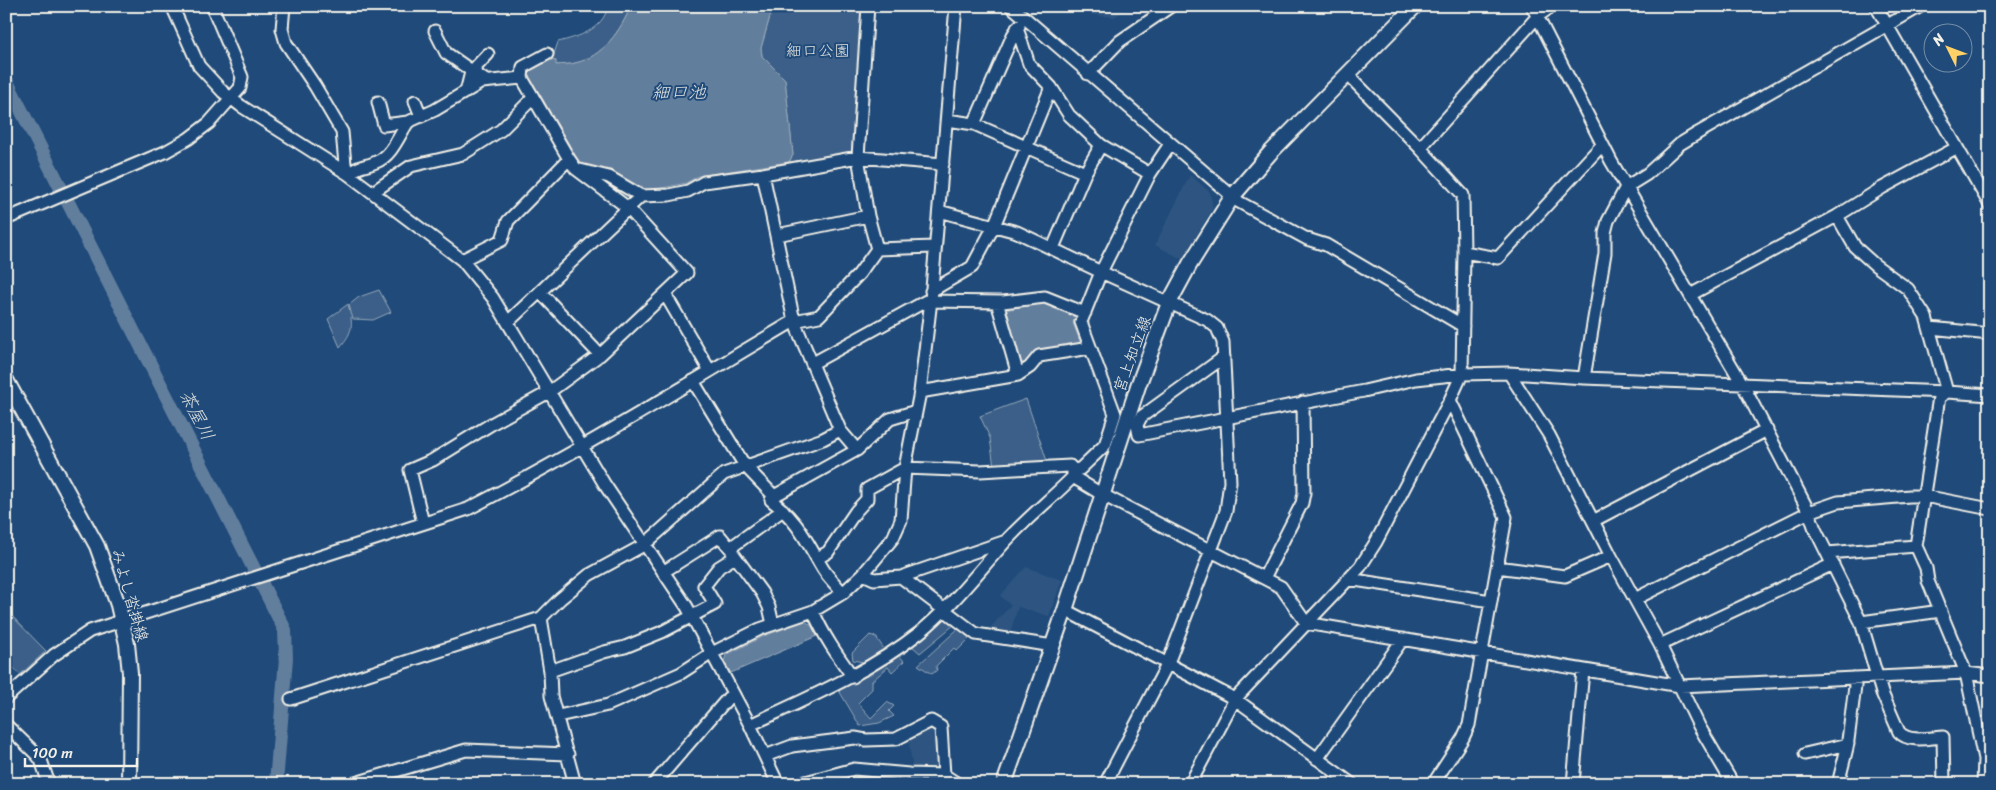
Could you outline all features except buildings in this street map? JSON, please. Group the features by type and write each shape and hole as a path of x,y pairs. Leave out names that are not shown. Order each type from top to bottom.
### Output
{"main road":[{"name":"宮上知立線","path":"1004,784 1065,610 1138,386 1169,303 1190,264 1232,197 1270,153 1415,6"},
{"name":"みよし沓掛線","path":"6,380 97,546 122,620 130,673 129,784"}],"street":[{"path":"172,6 199,66 231,99 373,192 462,260 493,298 582,447 692,616 750,725 778,784"},
{"path":"6,219 165,152 209,123 240,88 242,77 212,6"},
{"path":"284,6 282,29 286,43 315,86 342,132 345,164 348,174"},
{"path":"868,6 858,156 868,216 877,249"},
{"path":"558,716 608,705 681,673 712,653 773,624 813,611 843,593 863,574 888,546 898,530 903,508 905,468 920,392 931,296 956,6"},
{"path":"1011,6 1232,197 1264,217 1307,239 1326,245 1463,326"},
{"path":"1088,74 1120,41 1171,6"},
{"path":"1420,148 1535,11 1552,6"},
{"path":"1876,6 1990,205"},
{"path":"1584,378 1605,253 1605,233 1608,221 1626,187 1647,174 1680,144 1921,6"},
{"path":"1535,11 1602,145 1743,385 1809,512 1861,622 1882,693 1899,732 1903,736 1912,739 1943,737 1944,784"},
{"path":"974,124 1017,28 1025,19"},
{"path":"1017,28 1029,64 1051,87 1069,116 1101,145 1150,174"},
{"path":"435,31 446,53 486,81"},
{"path":"466,92 471,72 488,54"},
{"path":"423,523 410,470 433,460 492,423 549,392 600,355 687,273 628,208 576,169 568,159 522,78 523,67 547,54"},
{"path":"1190,784 1235,699 1360,567 1376,542 1462,374 1463,195 1348,75"},
{"path":"378,102 378,124 408,122 486,81 522,78"},
{"path":"813,363 926,301 972,267 994,226 1051,87"},
{"path":"373,192 411,166 463,154 501,130 533,98"},
{"path":"415,101 421,116"},
{"path":"947,120 974,124 1085,173"},
{"path":"348,174 357,166 376,162 385,156 408,122"},
{"path":"750,725 853,677 885,658 919,632 945,609 1006,541 1105,445 1115,414 1081,322 1101,272 1150,174 1170,144"},
{"path":"1053,248 1085,173 1101,145"},
{"path":"1464,252 1498,258 1602,145"},
{"path":"1690,295 1837,216 1882,188 1956,148"},
{"path":"576,169 609,177 641,196 670,195 688,191 704,182 763,174 858,156 943,164"},
{"path":"462,260 502,240 508,220 568,159"},
{"path":"763,174 794,320 840,430 857,450"},
{"path":"508,322 641,196"},
{"path":"939,211 1017,232 1053,248 1207,320 1216,328 1223,342 1230,482 1226,512 1168,663 1105,784"},
{"path":"777,235 868,216"},
{"path":"1837,216 1855,247 1875,265 1908,288 1926,317 1947,392"},
{"path":"877,249 934,247"},
{"path":"6,698 64,646 90,631 468,509 582,447 794,320 819,316 859,274 877,249"},
{"path":"540,292 600,355"},
{"path":"665,294 710,371"},
{"path":"931,296 998,302 1045,296 1085,313"},
{"path":"998,302 1018,375"},
{"path":"1930,328 1990,334"},
{"path":"920,392 1018,375 1030,367 1039,356 1090,348"},
{"path":"1224,357 1141,417 1137,425 1139,435 1364,391 1399,382 1462,374 1509,374 1990,395"},
{"path":"1509,374 1549,435 1611,556 1660,645 1699,726 1733,784"},
{"path":"693,381 745,466 774,496"},
{"path":"1947,392 1939,396 1916,546 1966,673 1984,758 1983,784"},
{"path":"1433,784 1469,725 1506,517 1450,400"},
{"path":"1264,578 1302,503 1304,493 1303,402"},
{"path":"843,593 823,570 800,527 771,500 774,496 857,450 890,419 916,411"},
{"path":"291,699 541,618 588,575 644,545 724,474 823,439 840,430"},
{"path":"1593,521 1767,430"},
{"path":"818,558 828,552 856,511 867,499 867,489 905,468 980,471 1070,466 1073,474 1103,495 1281,588 1306,622 1680,686 1966,673 1990,676"},
{"path":"1635,599 1809,512 1838,502 1924,496 1990,509"},
{"path":"550,671 662,632 715,604 704,586 733,553 783,510"},
{"path":"663,572 720,536 762,593 769,607 773,624"},
{"path":"863,574 874,579 901,577 1006,541"},
{"path":"1827,553 1916,546"},
{"path":"1497,567 1565,576 1611,556"},
{"path":"1660,645 1833,564"},
{"path":"901,577 976,634 1052,646"},
{"path":"1348,579 1491,601"},
{"path":"1065,610 1235,699 1352,784"},
{"path":"813,611 833,651 853,677"},
{"path":"1861,622 1941,611"},
{"path":"541,618 550,671 551,696 568,754 573,783"},
{"path":"1317,759 1403,639"},
{"path":"1573,784 1583,670"},
{"path":"1838,784 1848,744 1855,686 1854,678"},
{"path":"654,784 728,698 733,695"},
{"path":"765,756 792,746 855,738 866,740 896,739 931,721 941,727 944,775"},
{"path":"6,725 41,760 49,784"},
{"path":"1805,754 1848,744"},
{"path":"352,784 466,750 568,754"},
{"path":"798,784 854,769 944,775 958,784"}],"shaded area":[{"path":"1067,6 1133,6 1114,17 1093,15"},
{"path":"1190,175 1210,192 1213,208 1182,259 1155,245"},
{"path":"1026,567 1062,580 1049,616 1018,607 1010,633 990,628 1011,605 1000,596"},
{"path":"932,723 937,728 940,773 913,772 908,735"}],"green space":[{"path":"608,6 631,6 622,24 609,42 585,60 555,65 556,61 552,60 558,42 574,38 595,27 601,21"},
{"name":"細口公園","path":"773,6 866,6 855,149 851,155 789,162 793,155 785,79 762,56 761,48"},
{"path":"379,290 391,312 373,320 353,319 349,305 359,297"},
{"path":"348,304 351,327 348,336 340,347 328,319"},
{"path":"1026,399 1048,464 994,467 990,438 980,416"},
{"path":"6,610 46,651 20,675 6,659"},
{"path":"946,615 955,624 920,653 912,646 905,654 902,651"},
{"path":"960,627 971,637 957,651 954,648 936,666 937,670 932,674 918,665"},
{"path":"870,635 876,637 884,649 863,662 853,660 852,653"},
{"path":"898,654 904,661 892,672 888,667 872,681 872,689 858,703 871,718 887,702 894,706 889,711 894,716 879,723 860,726 838,689"}],"water":[{"name":"細口池","path":"631,6 773,6 761,48 762,56 785,79 793,155 789,162 698,176 686,183 653,190 645,189 612,172 580,163 529,76 529,70 543,59 556,61 556,65 573,64 594,55 610,41 622,24"},
{"path":"1047,301 1077,315 1073,323 1081,344 1020,370 1004,313 1006,310"},
{"path":"805,621 811,625 817,636 731,673 724,661 726,655 764,636"},
{"path":"868,776 905,782 943,782 946,784 822,784"}],"waterway":[{"name":"茶屋川","path":"6,80 285,630 286,658 276,784"}]}
